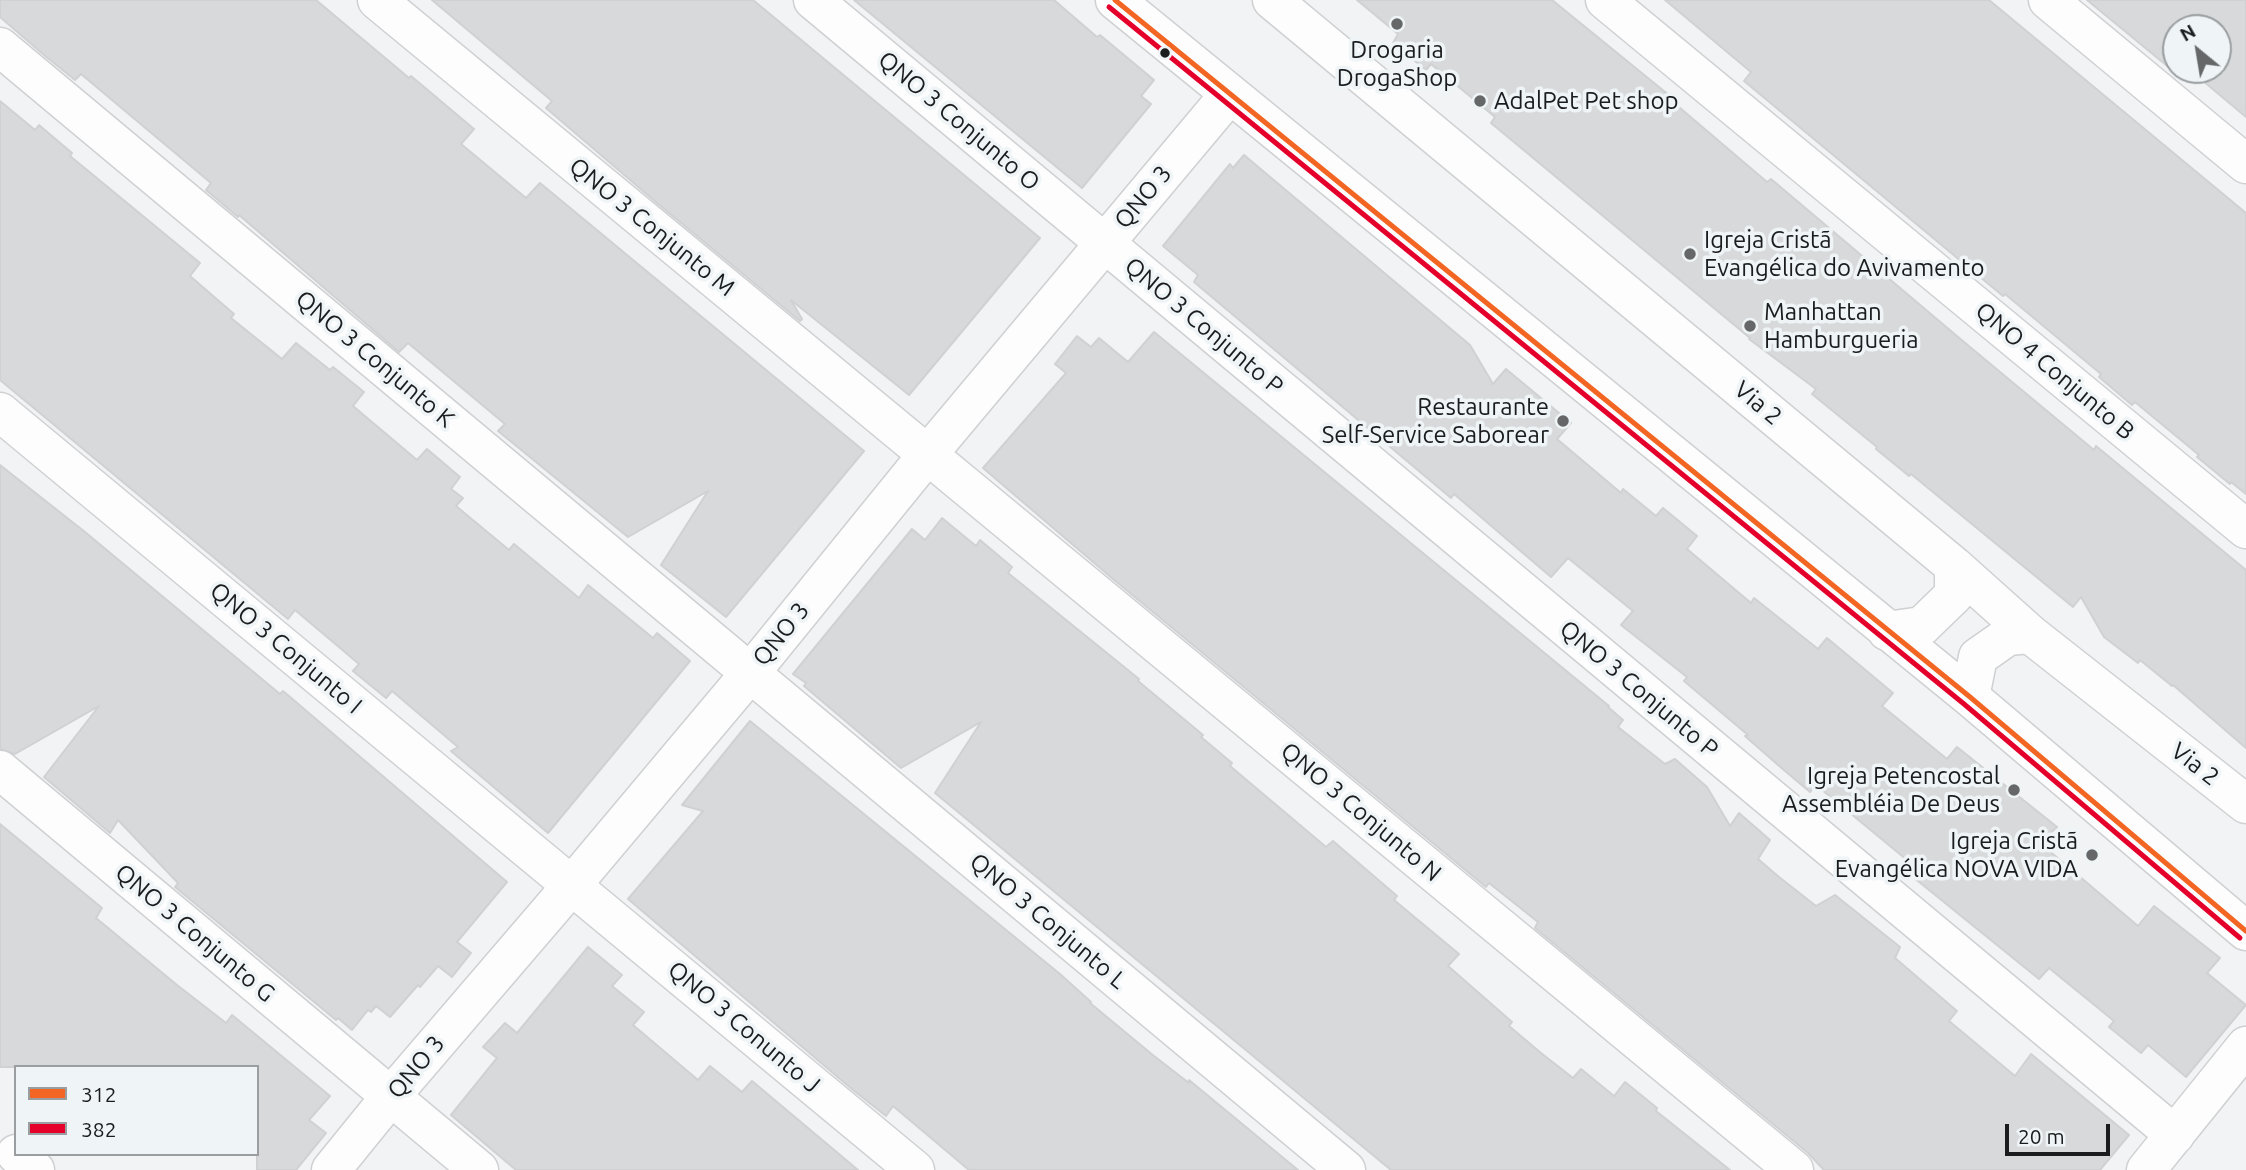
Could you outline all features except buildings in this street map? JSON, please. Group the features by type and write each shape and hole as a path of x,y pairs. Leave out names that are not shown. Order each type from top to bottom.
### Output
{"street":[{"name":"QNO 3 Conjunto M","path":"377,0 928,454"},
{"name":"QNO 3 Conjunto O","path":"813,0 1104,242"},
{"path":"1115,0 1970,697 2246,931"},
{"name":"QNO 4 Conjunto B","path":"1605,0 2246,528"},
{"path":"2048,0 2246,164"},
{"name":"Via 2","path":"1294,7 1954,566 2030,634 2246,804"},
{"name":"QNO 3 Conjunto K","path":"0,47 751,671"},
{"name":"QNO 3","path":"331,1170 751,671 928,454 1229,95"},
{"name":"QNO 3 Conjunto P","path":"1104,242 2175,1135"},
{"name":"QNO 3 Conjunto I","path":"0,412 572,885"},
{"name":"QNO 3 Conjunto N","path":"928,454 1794,1170"},
{"path":"1887,631 1922,626 1955,595 1954,566"},
{"path":"1970,697 1978,657 2008,636 2030,634"},
{"name":"QNO 3 Conjunto L","path":"751,671 1346,1170"},
{"name":"QNO 3 Conjunto G","path":"0,770 479,1170"},
{"name":"QNO 3 Conunto J","path":"572,885 915,1170"},
{"path":"2146,1170 2246,1046"},
{"path":"0,1141 14,1152"},
{"path":"18,1156 35,1170"}],"transit line":[{"name":"312","path":"1115,0 1970,697 2246,931"},
{"name":"382","path":"1109,7 1964,704 2240,938"}],"place":[{"name":"Drogaria DrogaShop","path":"1397,24"},
{"name":"AdalPet Pet shop","path":"1480,101"},
{"name":"Igreja Cristã Evangélica do Avivamento","path":"1690,254"},
{"name":"Manhattan Hamburgueria","path":"1750,326"},
{"name":"Restaurante Self-Service Saborear","path":"1563,421"},
{"name":"Igreja Petencostal Assembléia De Deus","path":"2014,790"},
{"name":"Igreja Cristã Evangélica NOVA VIDA","path":"2092,855"}]}
